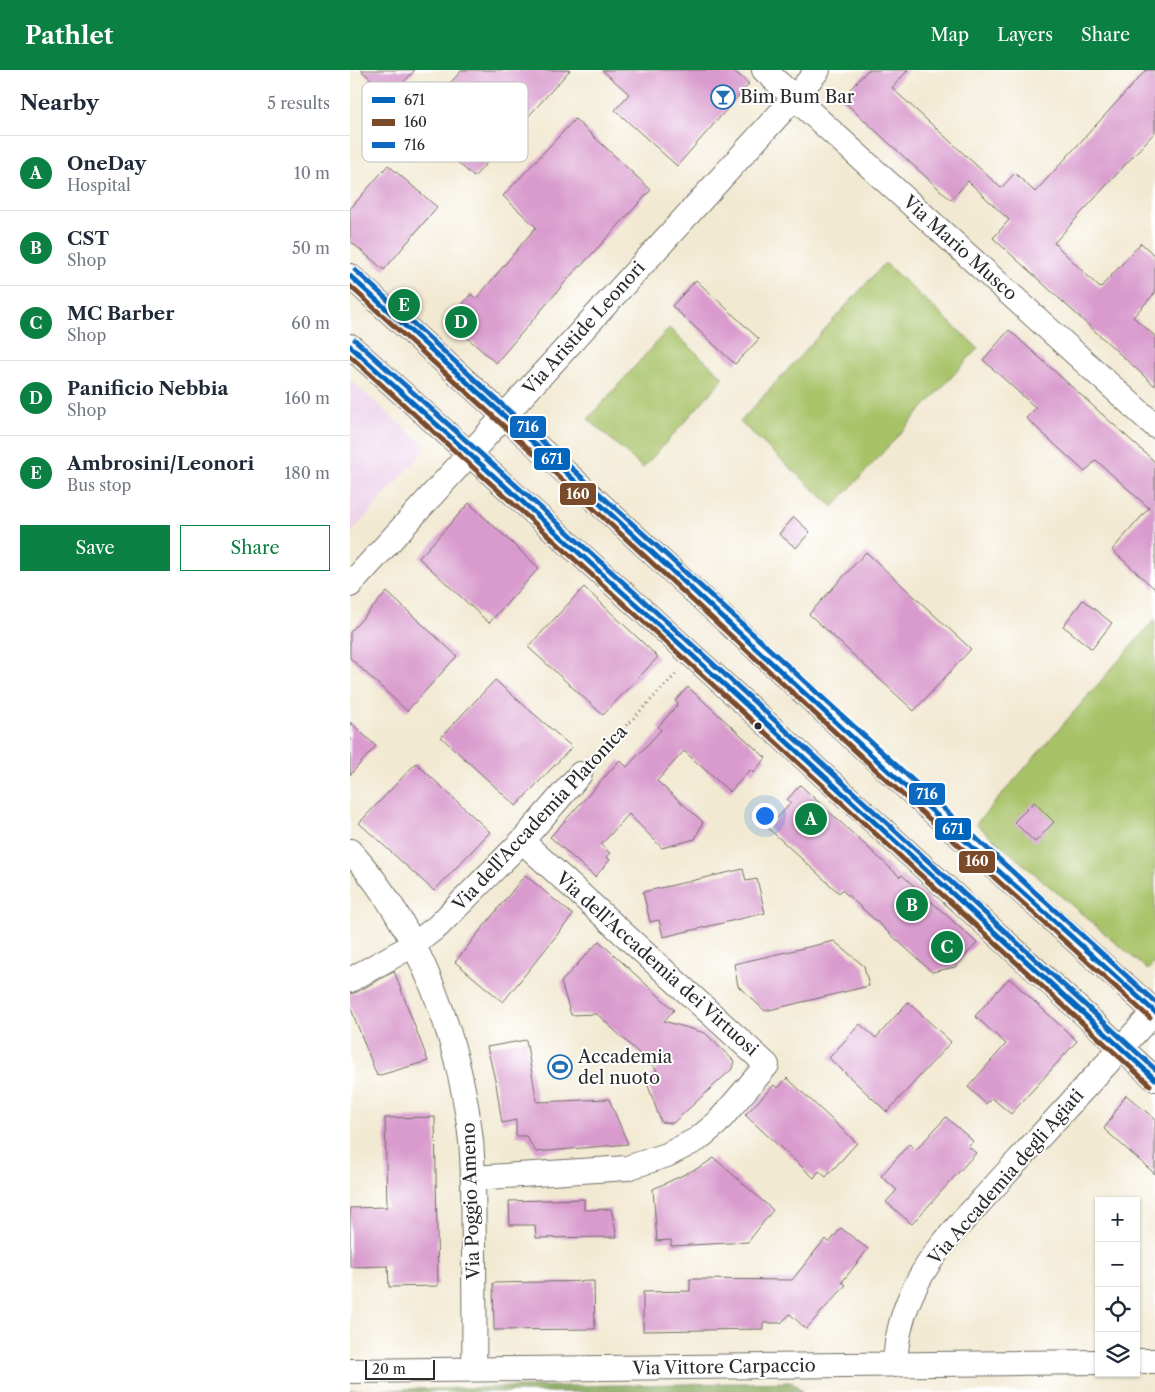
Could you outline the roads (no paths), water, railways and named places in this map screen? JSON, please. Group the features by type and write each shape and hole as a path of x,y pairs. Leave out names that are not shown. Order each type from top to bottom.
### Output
{"street":[{"name":"Via Mario Musco","path":"764,70 1155,426"},
{"name":"Via Aristide Leonori","path":"350,586 818,70"},
{"path":"350,276 920,800 1155,1012"},
{"path":"350,346 1155,1079"},
{"name":"Via dell'Accademia Platonica","path":"350,980 413,945 438,926 522,841 580,774"},
{"name":"Via dell'Accademia dei Virtuosi","path":"473,1178 626,1168 667,1155 698,1139 717,1123 768,1065 522,841"},
{"name":"Via Poggio Ameno","path":"350,851 398,916 413,945 434,991 452,1048 466,1103 473,1178 474,1369"},
{"name":"Via Accademia degli Agiati","path":"895,1365 898,1336 904,1313 916,1284 932,1258 1155,1012"},
{"path":"1140,1361 1155,1361"},
{"name":"Via Vittore Carpaccio","path":"350,1372 1095,1362"}],"place":[{"name":"Bim Bum Bar","path":"723,97"},
{"name":"Ambrosini/Leonori","path":"404,305"},
{"name":"Panificio Nebbia","path":"461,322"},
{"name":"OneDay","path":"811,819"},
{"name":"CST","path":"912,905"},
{"name":"MC Barber","path":"947,947"},
{"name":"Accademia del nuoto","path":"560,1067"}]}
